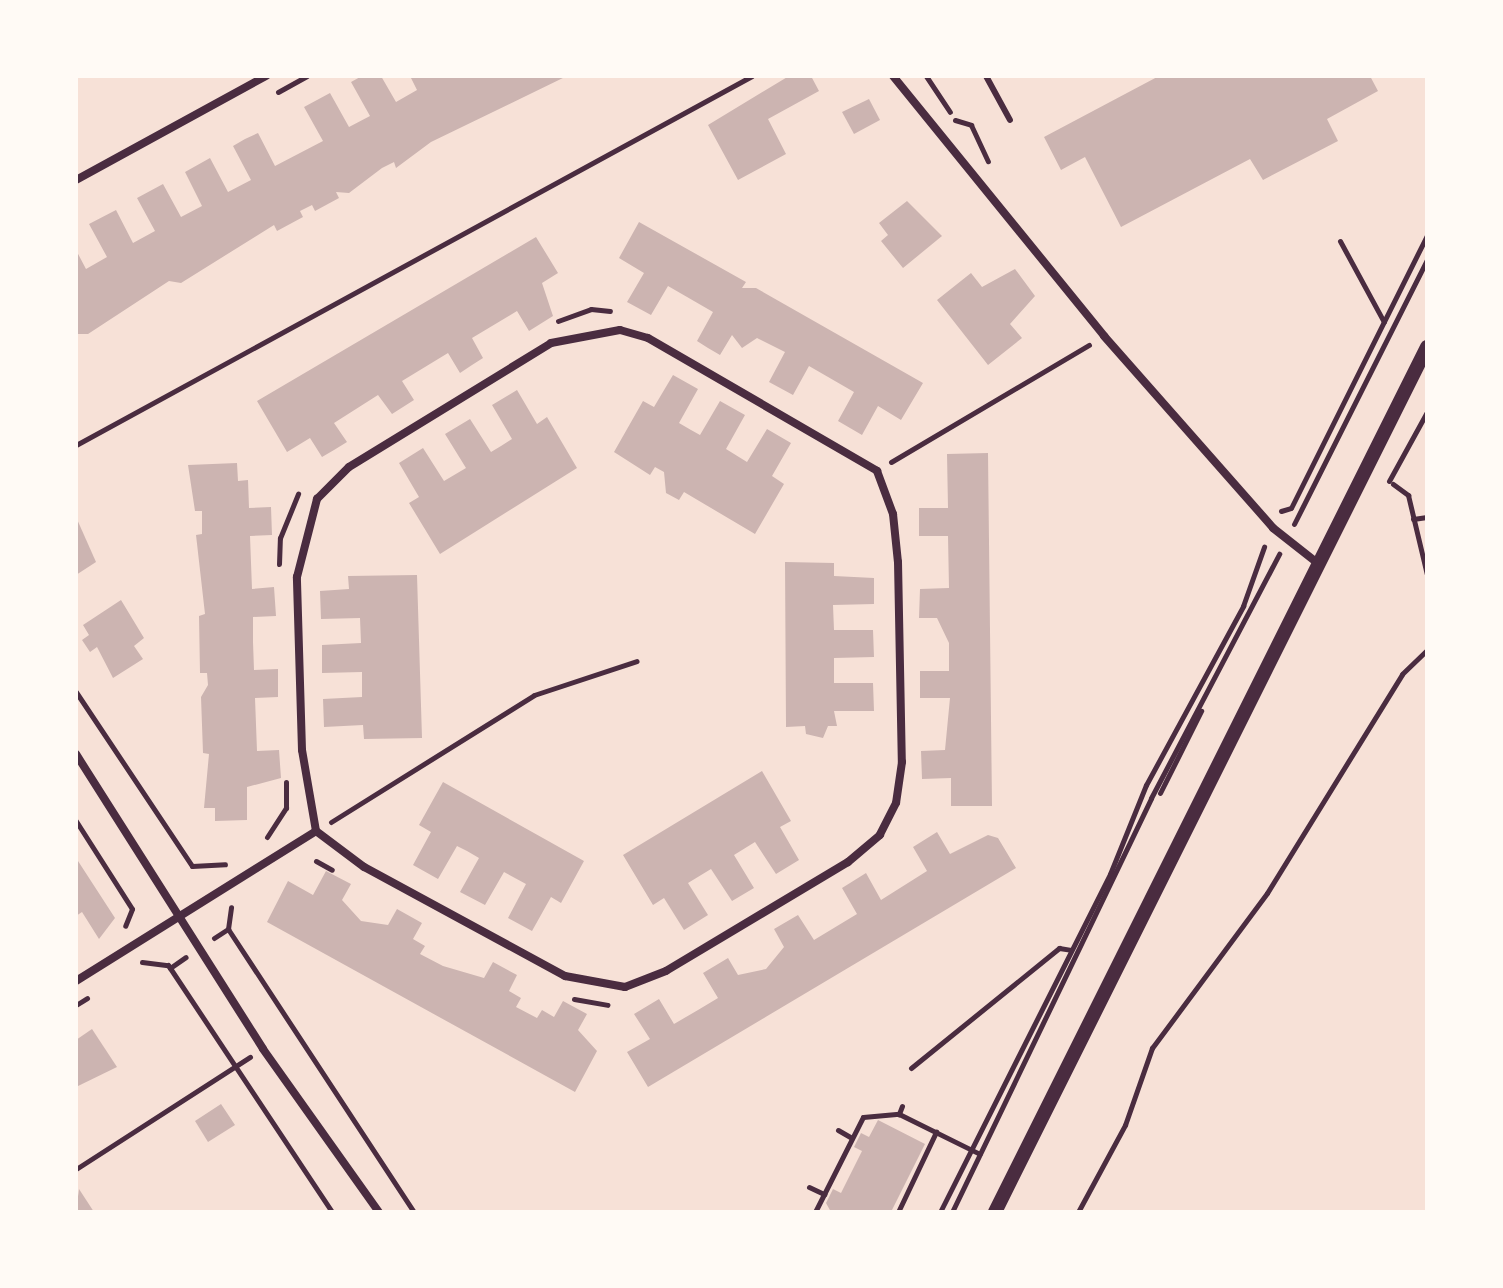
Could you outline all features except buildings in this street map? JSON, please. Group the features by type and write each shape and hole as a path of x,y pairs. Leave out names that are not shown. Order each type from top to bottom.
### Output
{"street":[{"path":"76,180 266,76"},
{"path":"893,76 1104,336 1286,541 1322,566"},
{"path":"620,330 648,338 877,471 893,514 898,562 902,762 896,803 880,835 848,862 666,971 625,987 594,985 364,867 316,831 302,750 297,577 317,499 349,467 551,343 620,330"},
{"path":"995,1212 1322,566 1427,347"},
{"path":"76,754 180,913 263,1049 379,1212"},
{"path":"76,981 180,913 316,831"}],"lane":[{"path":"986,76 1010,120"}],"path":[{"path":"76,445 752,76"},
{"path":"1282,511 1291,508 1324,449 1427,235"},
{"path":"1340,241 1384,322"},
{"path":"952,1212 1151,798 1286,541 1427,260"},
{"path":"549,327 591,309 618,312"},
{"path":"877,471 1104,336"},
{"path":"1427,412 1391,482 1408,495 1427,575"},
{"path":"879,456 894,470"},
{"path":"279,578 280,538 307,482"},
{"path":"1413,519 1427,517"},
{"path":"940,1212 1071,950 1148,786 1255,581 1264,545"},
{"path":"1078,1212 1125,1125 1152,1048 1267,893 1402,674 1427,650"},
{"path":"316,831 534,695 637,661"},
{"path":"76,692 192,866 209,869 237,857"},
{"path":"1160,793 1201,711"},
{"path":"258,844 279,827 286,808 286,763"},
{"path":"76,821 132,909 119,933"},
{"path":"316,861 343,876"},
{"path":"170,968 228,929 414,1212"},
{"path":"911,1068 1059,948 1071,950"},
{"path":"133,968 144,961 170,968 332,1212"},
{"path":"76,1005 99,991"},
{"path":"562,997 613,1006"},
{"path":"76,1169 263,1049"},
{"path":"899,1114 902,1106"},
{"path":"815,1212 852,1138 871,1112 899,1114 980,1154"},
{"path":"838,1130 852,1138"},
{"path":"898,1212 936,1132"},
{"path":"809,1187 824,1194"}]}
